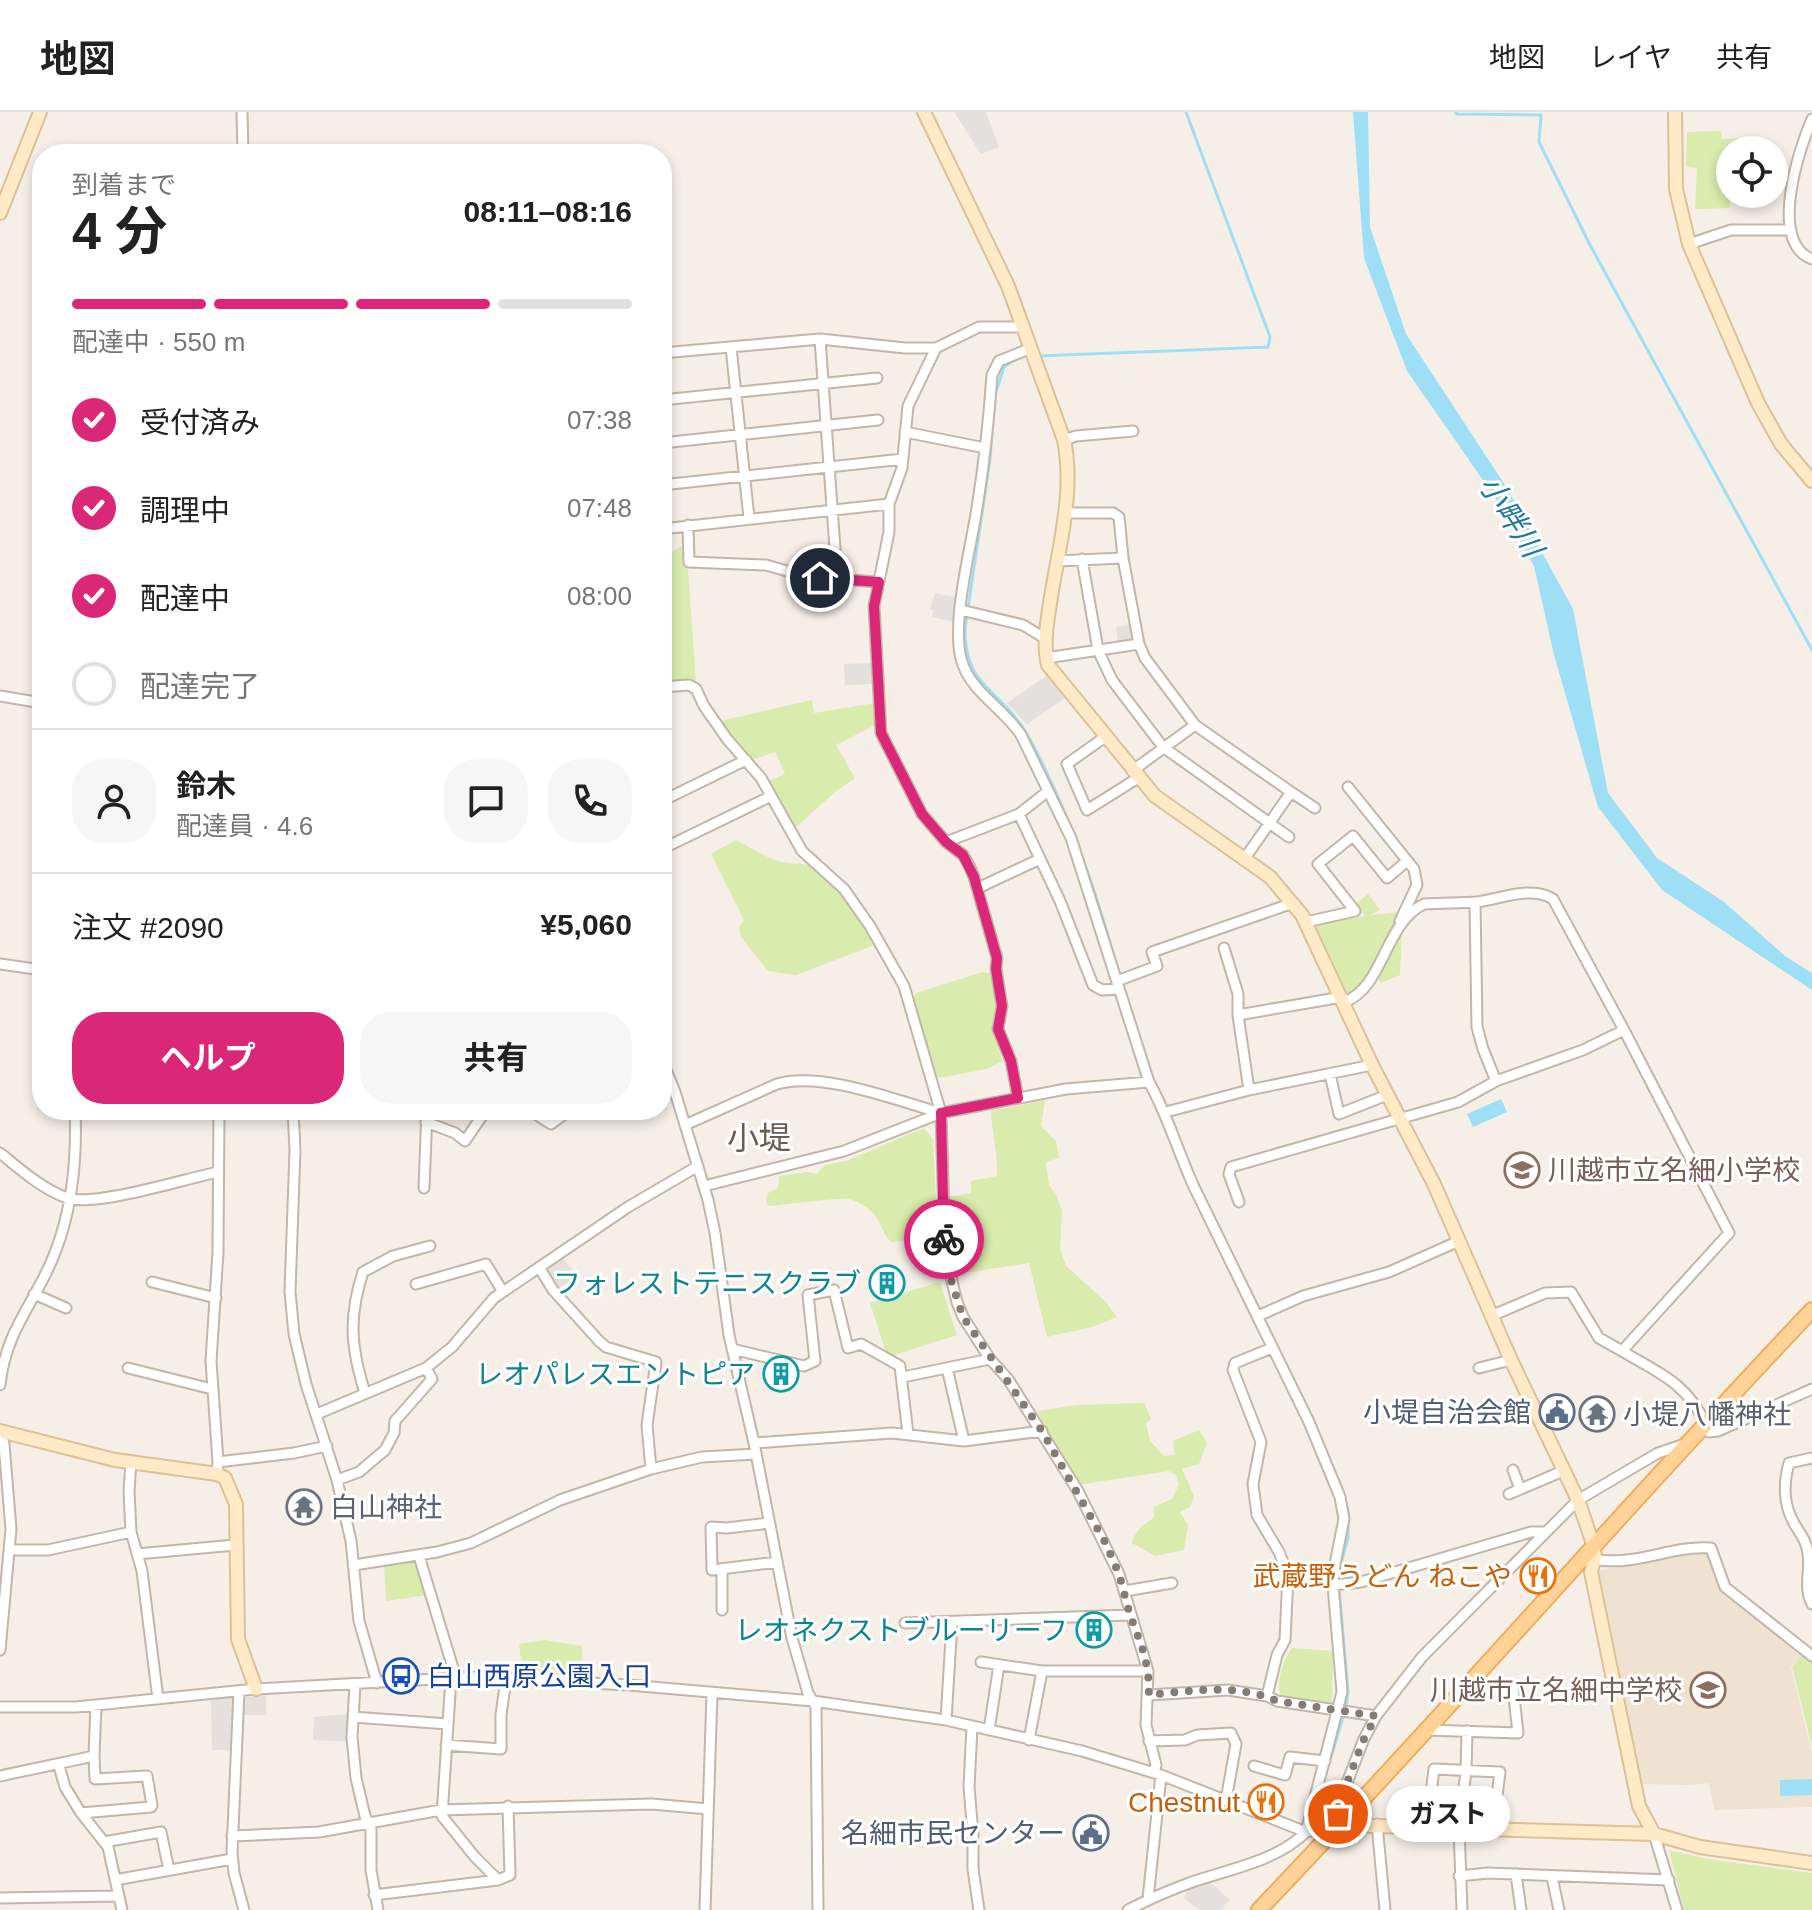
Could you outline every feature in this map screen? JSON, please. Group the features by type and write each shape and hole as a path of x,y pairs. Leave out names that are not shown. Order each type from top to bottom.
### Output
{"main road":[{"path":"1259,1910 1459,1695 1593,1544 1812,1310"}],"street":[{"path":"0,213 40,112"},
{"path":"242,112 243,144"},
{"path":"924,112 1008,286 1064,440 1067,461 1064,513 1046,658 1054,674 1155,796 1270,877 1306,922 1372,1065 1434,1184 1511,1360 1578,1500 1593,1544 1591,1572 1639,1806 1654,1834 1677,1910"},
{"path":"1675,112 1676,189 1689,244 1764,415 1781,444 1812,481"},
{"path":"1812,119 1792,176 1791,230 1799,250 1812,259"},
{"path":"1689,244 1731,230 1791,230"},
{"path":"672,352 820,339 936,348 979,327 1022,327"},
{"path":"820,339 835,549"},
{"path":"731,347 749,518"},
{"path":"936,348 908,406 903,459 889,504 889,532 874,606 881,733 922,814 946,842 963,855 978,888 997,958 1002,1006 998,1029 1011,1061 1018,1098"},
{"path":"1029,349 999,361 992,375 965,611 958,631 959,655 976,689 1016,728 1071,838 1149,1082 1166,1112 1178,1153 1309,1422 1340,1497 1344,1519 1333,1585 1343,1711 1325,1761 1306,1832"},
{"path":"672,399 877,378"},
{"path":"672,442 878,420"},
{"path":"1064,440 1076,436 1133,431"},
{"path":"905,432 985,448"},
{"path":"672,484 903,459"},
{"path":"672,527 889,504"},
{"path":"1064,513 1116,514 1120,521 1123,558 1139,644 1145,658 1195,725 1315,808"},
{"path":"688,525 689,562 766,565 808,577 879,582"},
{"path":"1057,561 1123,558"},
{"path":"1082,559 1098,650 1112,680 1163,747 1289,837"},
{"path":"965,611 1023,625 1046,639"},
{"path":"1046,658 1139,644"},
{"path":"672,686 689,685 696,689 714,720 771,796 802,851 844,889 895,966 910,1005 941,1113 945,1253 957,1302 990,1359 1008,1379 1042,1431 1105,1542 1125,1591 1148,1671 1146,1725 1158,1774 1148,1899"},
{"path":"0,696 32,701"},
{"path":"1105,737 1067,764 1087,810 1135,774 1163,747 1195,725"},
{"path":"672,796 746,760"},
{"path":"1238,1015 1353,998 1382,960 1417,885 1414,869 1348,787"},
{"path":"946,842 1019,814 1048,791"},
{"path":"1245,858 1291,792"},
{"path":"672,844 771,796"},
{"path":"1019,814 1070,925 1093,985 1102,990 1157,966 1152,952 1293,903"},
{"path":"1306,922 1355,911 1318,864 1353,836 1387,878 1407,861"},
{"path":"978,888 1040,859"},
{"path":"1397,928 1424,904 1475,902 1518,893 1551,897 1624,1030 1729,1233 1622,1351"},
{"path":"1475,902 1477,1027 1496,1081"},
{"path":"1224,948 1238,994 1249,1090"},
{"path":"0,964 32,969"},
{"path":"1239,1202 1229,1174 1231,1167 1458,1102 1496,1081 1583,1050 1624,1030"},
{"path":"1166,1112 1249,1090 1372,1065"},
{"path":"1330,1074 1339,1114 1387,1095"},
{"path":"685,1125 792,1080 811,1080 941,1113"},
{"path":"704,1186 844,1151 941,1113 1066,1089 1149,1082"},
{"path":"672,1088 704,1186 715,1233 732,1349 754,1443 792,1638 816,1707 818,1910"},
{"path":"0,1385 6,1351 56,1249 70,1199 75,1161 75,1120"},
{"path":"219,1120 212,1389 218,1468 233,1492 236,1504 238,1639 256,1689"},
{"path":"294,1120 291,1311 299,1357 337,1480 354,1565 359,1621 377,1683"},
{"path":"424,1188 426,1122 455,1133 465,1141 479,1120"},
{"path":"0,1153 37,1182 70,1199 110,1197 218,1172"},
{"path":"317,1414 426,1368 452,1347 494,1298 666,1183 698,1166"},
{"path":"1258,1316 1303,1296 1389,1272 1459,1241"},
{"path":"365,1393 355,1360 352,1319 363,1272 393,1256 430,1246"},
{"path":"416,1284 486,1264 503,1292"},
{"path":"539,1267 553,1290 606,1347 656,1362 647,1425 651,1469"},
{"path":"152,1282 216,1298"},
{"path":"732,1349 804,1366 815,1361 808,1295 834,1290 848,1348 861,1344 900,1366 908,1434"},
{"path":"1491,1316 1545,1293 1571,1292 1599,1338 1671,1378 1691,1397 1709,1432 1718,1431 1812,1389"},
{"path":"34,1294 66,1308"},
{"path":"1267,1696 1277,1655 1285,1640 1288,1575 1279,1552 1257,1515 1253,1484 1261,1442 1233,1370 1235,1363 1272,1348"},
{"path":"903,1377 990,1359"},
{"path":"1479,1368 1511,1360"},
{"path":"128,1368 212,1389"},
{"path":"337,1480 359,1472 385,1450 394,1433 395,1421 432,1379 426,1368"},
{"path":"947,1368 964,1441"},
{"path":"0,1431 131,1462 218,1468 327,1446"},
{"path":"0,1431 4,1444 11,1529 0,1650"},
{"path":"754,1443 908,1434 964,1441 1042,1431"},
{"path":"1340,1825 1337,1809 1363,1741 1376,1716 1422,1657 1578,1500 1658,1453 1688,1443"},
{"path":"354,1565 419,1556 471,1543 560,1500 651,1469 702,1457 756,1454"},
{"path":"1812,1458 1789,1463 1784,1485 1788,1511 1804,1536 1809,1555 1806,1579 1812,1604"},
{"path":"131,1462 131,1532 142,1571 158,1699"},
{"path":"1513,1470 1520,1489"},
{"path":"1509,1494 1563,1471"},
{"path":"769,1523 711,1527 712,1570 777,1562"},
{"path":"10,1550 48,1550 131,1532"},
{"path":"1288,1575 1333,1585 1361,1582 1531,1532 1543,1532"},
{"path":"137,1554 235,1545"},
{"path":"1594,1560 1626,1561 1697,1547 1711,1548 1725,1587 1812,1656"},
{"path":"419,1556 454,1678 442,1816 498,1880"},
{"path":"722,1569 722,1610"},
{"path":"1125,1591 1172,1583"},
{"path":"905,1623 1130,1615"},
{"path":"946,1720 952,1622"},
{"path":"981,1662 1042,1671 1148,1671"},
{"path":"989,1730 999,1665"},
{"path":"1029,1740 1042,1671"},
{"path":"0,1707 96,1705 256,1689 454,1678 813,1701 946,1720 1082,1751 1158,1774 1306,1832"},
{"path":"446,1745 501,1749 501,1715 506,1679"},
{"path":"355,1684 352,1737 356,1778 373,1844 371,1870 378,1910"},
{"path":"1426,1730 1518,1733 1513,1688 1459,1695"},
{"path":"1149,1695 1228,1690 1376,1716"},
{"path":"239,1691 232,1859 244,1910"},
{"path":"705,1910 712,1693"},
{"path":"81,1813 152,1805 147,1776 95,1779 96,1705"},
{"path":"353,1717 448,1724"},
{"path":"972,1727 969,1787 973,1869 979,1910"},
{"path":"1462,1910 1459,1828 1467,1731"},
{"path":"1149,1741 1185,1740 1197,1735 1231,1733 1236,1744 1226,1800"},
{"path":"0,1776 59,1766 94,1756"},
{"path":"1254,1766 1285,1775 1290,1757 1325,1761"},
{"path":"59,1766 65,1787 108,1847 122,1910"},
{"path":"1427,1826 1434,1769 1500,1772 1493,1828"},
{"path":"232,1836 286,1835 441,1810 508,1806 652,1804 708,1809"},
{"path":"374,1895 498,1880 510,1875 508,1806"},
{"path":"1377,1824 1385,1910"},
{"path":"1128,1910 1148,1899 1271,1854 1293,1844 1306,1832 1340,1825 1654,1834 1700,1847 1812,1863"},
{"path":"104,1842 161,1832 169,1870"},
{"path":"115,1880 232,1859"},
{"path":"1459,1876 1488,1873 1669,1880"},
{"path":"1516,1874 1516,1892 1521,1910"},
{"path":"1552,1877 1559,1910"},
{"path":"0,1898 118,1896"},
{"path":"11,1910 12,1898"}],"shaded area":[{"path":"954,112 986,112 999,147 981,154"},
{"path":"935,593 959,598 955,622 932,617 933,610 930,609"},
{"path":"1133,624 1135,640 1118,643 1116,627"},
{"path":"873,663 874,684 845,685 844,664"},
{"path":"1048,675 1067,697 1027,724 1007,703"},
{"path":"561,1256 577,1276 557,1289 545,1271"},
{"name":"川越市立名細中学校","path":"1712,1551 1723,1591 1801,1655 1791,1667 1812,1753 1812,1807 1714,1810 1709,1783 1639,1784 1595,1571"},
{"path":"266,1695 266,1715 242,1715 242,1698"},
{"path":"211,1698 233,1698 231,1750 212,1750"},
{"path":"351,1714 349,1742 313,1740 314,1717"},
{"path":"1210,1882 1230,1900 1221,1910 1199,1910 1184,1898 1188,1888"}],"green space":[{"path":"1721,131 1722,136 1716,136 1716,208 1730,208 1695,209 1697,168 1686,167 1687,132"},
{"path":"686,543 696,682 672,683 672,552"},
{"path":"812,700 814,713 875,703 877,724 836,745 855,778 794,829 769,781 785,774 775,752 752,760 720,721"},
{"path":"736,840 775,860 808,865 820,873 864,926 872,946 796,975 768,971 741,937 739,926 744,920 711,854"},
{"path":"1368,894 1380,910 1370,915 1401,912 1373,968 1348,994 1315,924 1365,916 1355,904"},
{"path":"1402,930 1400,975 1381,983 1377,976"},
{"path":"982,972 989,973 996,988 994,1030 1002,1061 987,1069 939,1078 913,998 916,993"},
{"path":"1045,1100 1041,1126 1056,1141 1059,1158 1046,1162 1049,1185 1062,1211 1060,1249 1066,1266 1106,1302 1117,1317 1092,1327 1047,1337 1029,1263 957,1274 949,1197 971,1193 971,1181 997,1176 991,1111"},
{"path":"924,1128 933,1139 938,1238 891,1242 871,1211 849,1199 768,1206 768,1193 778,1188 779,1176 808,1172 816,1174 825,1165 846,1161"},
{"path":"940,1282 957,1335 891,1356 886,1352 870,1303"},
{"path":"1144,1403 1151,1419 1146,1423 1150,1441 1164,1456 1175,1455 1173,1441 1199,1430 1207,1443 1199,1464 1182,1469 1194,1496 1190,1507 1180,1512 1188,1525 1184,1550 1155,1556 1132,1543 1140,1528 1154,1518 1153,1507 1172,1499 1179,1485 1176,1475 1169,1471 1077,1485 1037,1411 1077,1405"},
{"path":"418,1560 428,1595 386,1601 384,1565"},
{"path":"545,1640 582,1646 582,1677 523,1675 519,1644"},
{"path":"1292,1648 1333,1651 1332,1703 1281,1698 1281,1672"},
{"path":"1803,1652 1812,1659 1812,1747 1792,1667"},
{"path":"1669,1850 1708,1859 1812,1873 1812,1910 1684,1910"}],"water":[{"name":"小畔川","path":"1353,112 1368,112 1370,227 1406,334 1507,488 1573,609 1608,793 1657,858 1724,902 1785,956 1812,973 1812,990 1662,890 1598,807 1554,655 1534,566 1494,496 1407,371 1364,258"},
{"path":"1501,1099 1507,1112 1473,1127 1467,1114"},
{"path":"1812,1779 1812,1795 1780,1796 1780,1780"}],"waterway":[{"path":"1038,356 1268,347 1270,337 1186,112"},
{"path":"1456,112 1541,115 1539,142 1590,245 1812,650"},
{"path":"1030,356 1019,357 1004,367 995,395 990,459 965,629 966,648 976,674 1021,725 1042,762 1081,855 1119,974"},
{"path":"1197,1182 1260,1312"},
{"path":"1272,1337 1313,1419"},
{"path":"1326,1452 1348,1510 1348,1538 1340,1567 1339,1589 1348,1692 1331,1757"},
{"path":"1253,1910 1251,1908 1287,1870"}],"way so far":[{"path":"944,1239 951,1280 963,1317 1042,1431 1105,1542 1125,1591 1142,1647 1148,1671 1149,1695 1228,1690 1376,1716 1354,1764 1337,1809 1338,1814"}],"place":[{"name":"川越市立名細小学校","path":"1522,1170"},
{"name":"フォレストテニスクラブ","path":"887,1283"},
{"name":"レオパレスエントピア","path":"781,1374"},
{"name":"小堤自治会館","path":"1557,1412"},
{"name":"小堤八幡神社","path":"1597,1414"},
{"name":"白山神社","path":"304,1507"},
{"name":"武蔵野うどん ねこや","path":"1538,1576"},
{"name":"レオネクストブルーリーフ","path":"1094,1630"},
{"name":"白山西原公園入口","path":"401,1676"},
{"name":"川越市立名細中学校","path":"1708,1690"},
{"name":"Chestnut","path":"1266,1802"},
{"name":"ガスト","path":"1338,1814"},
{"name":"名細市民センター","path":"1091,1833"}],"district":[{"name":"小堤","path":"759,1138"}],"route":[{"path":"820,578 879,582 874,606 881,733 922,814 969,865 997,958 1002,1006 998,1029 1011,1061 1018,1098 941,1113 944,1239"}]}
